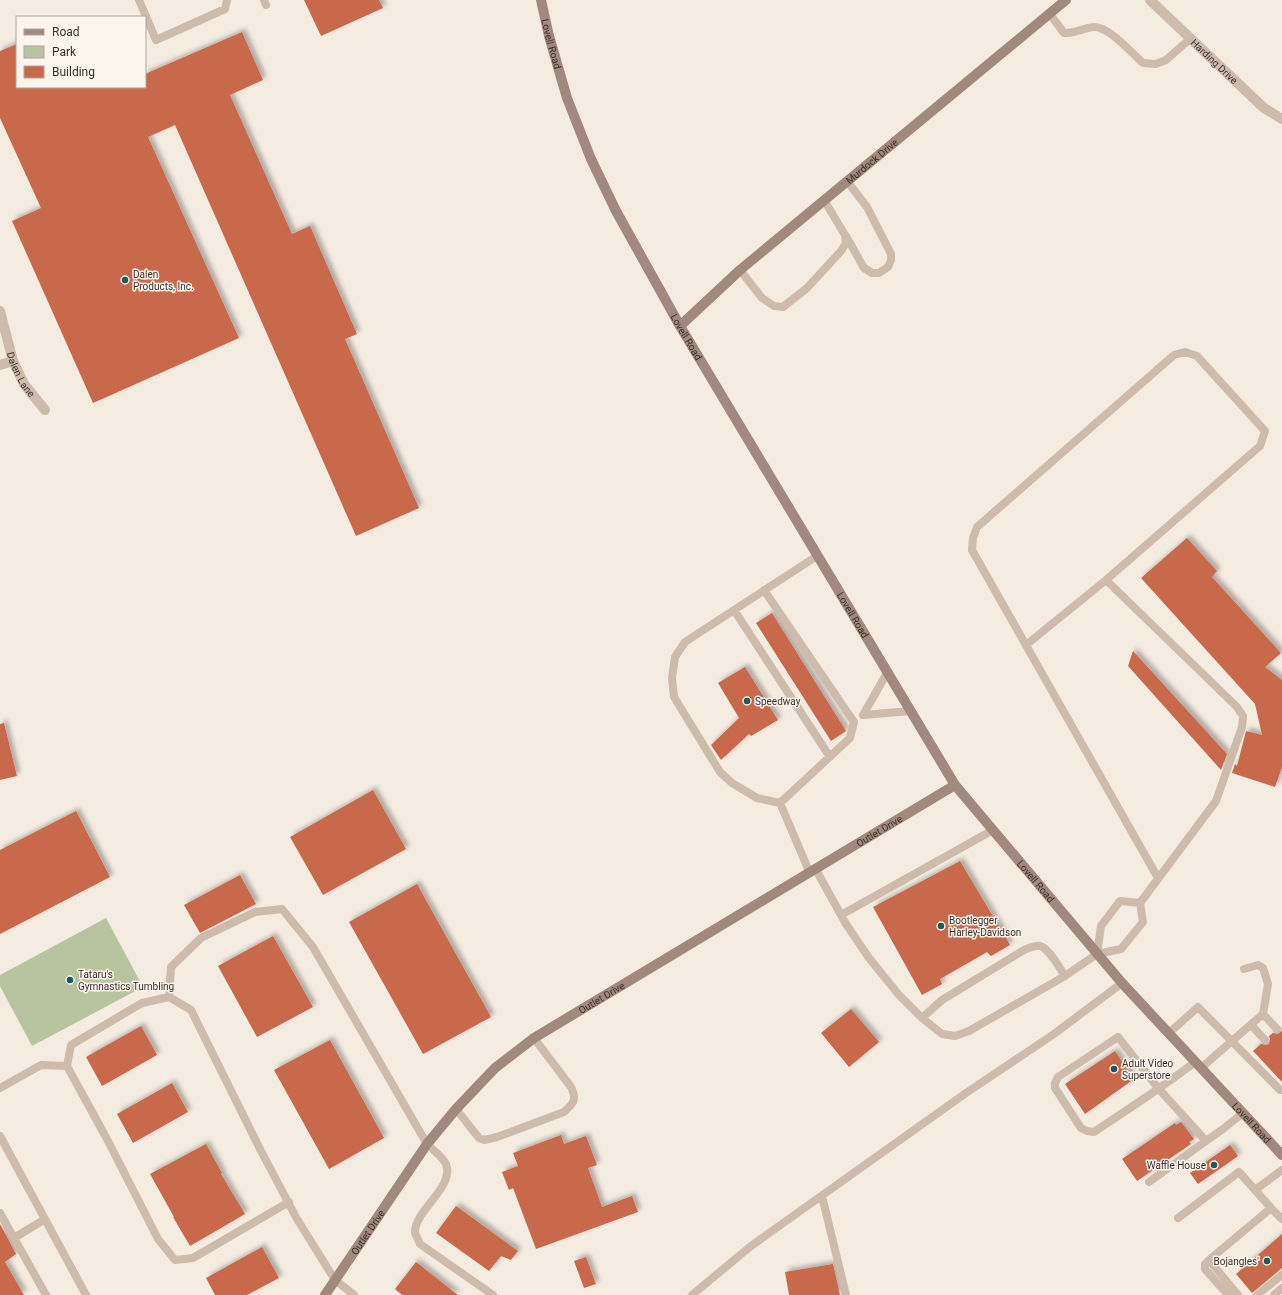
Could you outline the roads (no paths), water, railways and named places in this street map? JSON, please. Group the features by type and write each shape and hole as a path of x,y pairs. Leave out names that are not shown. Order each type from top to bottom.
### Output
{"main road":[{"name":"Lovell Road","path":"541,0 549,36 567,98 591,159 616,212 680,326 955,785 1122,983 1282,1155"},
{"name":"Murdock Drive","path":"680,326 740,270 1066,0"},
{"name":"Outlet Drive","path":"325,1295 427,1144 456,1109 495,1068 534,1038 955,785"}],"street":[{"name":"Harding Drive","path":"1150,0 1264,108 1282,119"},
{"name":"Dalen Lane","path":"0,311 13,360 24,384 45,410"},
{"path":"0,365 13,360"}],"lane":[{"path":"139,0 146,16"},
{"path":"146,16 156,40 225,9 227,0"},
{"path":"1049,13 1064,32 1071,34 1088,28 1098,27 1107,31 1143,63 1156,64 1166,60 1191,38"},
{"path":"824,200 846,235 864,268 872,273 879,273 888,267 891,260 891,254 867,207 847,181"},
{"path":"740,270 762,298 774,306 782,307 807,288 841,251 846,243 846,235"},
{"path":"1026,645 1106,580 1260,446 1265,431 1197,356 1185,352 1174,355 977,527 973,538 972,550 1158,878"},
{"path":"780,803 757,798 732,783 720,772 674,697 672,678 675,657 685,642 817,556"},
{"path":"780,803 812,870 869,958 899,994 922,1018 942,1034 955,1036 969,1031 1065,976 1097,954 1121,949 1143,922 1140,903 1216,801 1242,727 1243,716 1237,707 1106,580"},
{"path":"764,590 854,722"},
{"path":"734,610 830,757"},
{"path":"780,803 850,738 854,722 863,715 887,673"},
{"path":"863,715 911,711"},
{"path":"840,913 993,830"},
{"path":"1097,954 1101,926 1120,902 1140,903"},
{"path":"169,997 171,967 201,938 255,912 282,909 313,947 427,1144 446,1163 448,1173 443,1185 417,1222 415,1233 420,1244 493,1295"},
{"path":"922,1018 934,1006 950,995 1024,950 1033,947 1041,946 1047,950 1065,976"},
{"path":"1206,1140 1158,1088 1118,1037 1058,1077 1055,1083 1055,1088 1082,1128 1087,1131 1094,1132 1158,1088 1198,1065 1233,1041 1263,1014 1268,984 1263,968 1258,965 1244,969"},
{"path":"692,1295 751,1246 966,1093 1054,1034 1122,983"},
{"path":"288,1202 193,1258 175,1260 158,1239 67,1066 71,1045 142,1003 169,997 191,1010 288,1202 335,1280 354,1295"},
{"path":"1169,1033 1198,1006 1280,1090 1282,1090"},
{"path":"1263,1014 1277,1029"},
{"path":"1251,1025 1265,1040"},
{"path":"456,1109 478,1138 484,1140 497,1137 564,1112 572,1105 575,1100 571,1087 534,1038"},
{"path":"0,1088 41,1065 67,1066"},
{"path":"1149,1182 1243,1113"},
{"path":"0,1136 86,1295"},
{"path":"1255,1190 1282,1170"},
{"path":"1178,1218 1239,1172 1282,1219"},
{"path":"822,1196 846,1295"},
{"path":"1228,1295 1205,1268 1206,1264 1271,1208"},
{"path":"0,1213 46,1295"},
{"path":"14,1238 45,1219"},
{"path":"1209,1260 1238,1295"},
{"path":"1257,1295 1282,1275"},
{"path":"1274,1295 1282,1288"}],"place":[{"name":"Dalen Products, Inc.","path":"125,280"},
{"name":"Speedway","path":"747,701"},
{"name":"Bootlegger Harley-Davidson","path":"941,926"},
{"name":"Tataru's Gymnastics Tumbling","path":"70,980"},
{"name":"Adult Video Superstore","path":"1114,1069"},
{"name":"Waffle House","path":"1214,1165"},
{"name":"Bojangles'","path":"1267,1261"}]}
